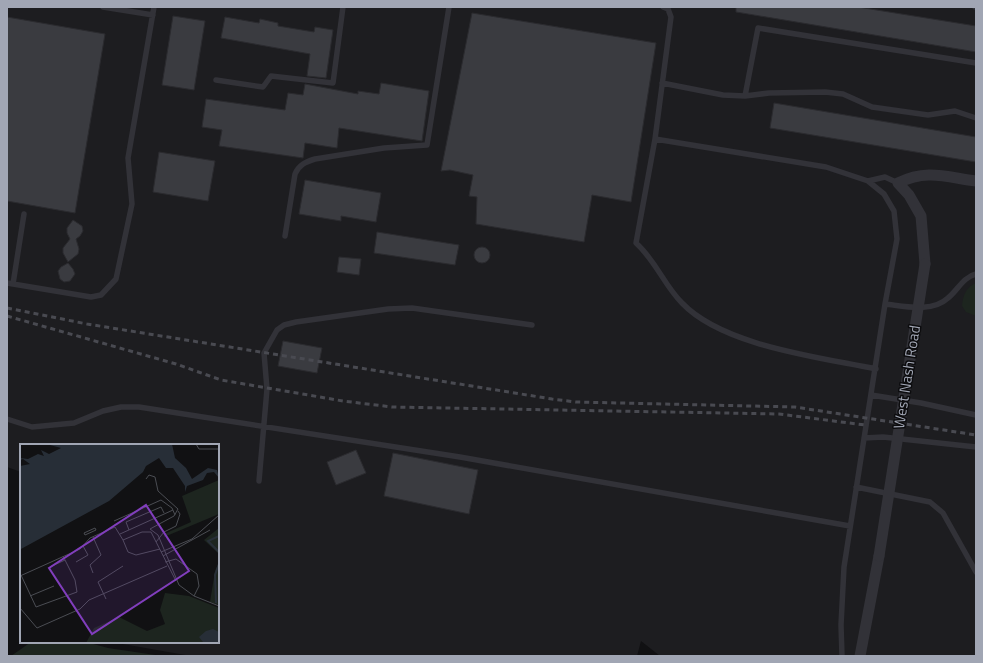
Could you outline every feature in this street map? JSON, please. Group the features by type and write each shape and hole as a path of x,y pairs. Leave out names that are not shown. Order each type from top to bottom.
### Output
{"street":[{"path":"898,183 911,177 925,174 976,181"},
{"name":"West Nash Road","path":"860,656 879,556 924,264 921,216 909,195 898,183"}],"lane":[{"path":"104,7 153,15"},
{"path":"24,214 10,283 91,297 101,295 116,279 132,204 128,158 154,7"},
{"path":"216,80 263,86 271,76 334,83 343,7"},
{"path":"285,236 295,174 298,168 304,163 315,159 384,148 427,145 449,7"},
{"path":"663,7 668,9 671,16 655,139 636,243 648,254 681,303 709,324 731,334 785,350 876,369"},
{"path":"745,96 758,28 976,63"},
{"path":"662,83 723,95 745,96 769,93 825,92 843,94 872,107 928,115 956,111 976,118"},
{"path":"655,139 826,166 868,181 884,194 894,211 897,239 885,304 844,567 841,625 842,656"},
{"path":"868,181 885,177 898,183"},
{"path":"885,304 926,307 937,305 948,299 965,280 976,274"},
{"path":"258,481 267,389 264,353 272,337 284,325 388,309 412,308 532,325"},
{"path":"871,395 921,403 976,415"},
{"path":"7,419 32,427 74,423 103,411 121,407 138,407 264,428 460,457 850,526"},
{"path":"864,438 883,437 976,447"},
{"path":"856,488 930,502 944,513 976,572"}],"shaded area":[{"path":"7,7 976,7 976,656 660,656 641,641 637,656 191,656 117,643 219,643 219,444 20,444 20,472 7,467"},
{"path":"976,283 976,316 966,312 962,306 963,298 966,292"},
{"path":"30,643 90,643 108,648 162,656 11,656"}],"building":[{"path":"736,7 858,7 976,26 976,52 736,12"},
{"path":"472,13 656,43 631,202 592,195 584,242 476,224 477,197 469,196 473,175 450,170 441,171"},
{"path":"173,16 205,21 194,90 162,85"},
{"path":"7,17 105,34 75,213 7,201"},
{"path":"225,17 259,23 260,19 278,23 278,26 314,32 315,27 333,30 326,78 307,76 310,54 221,38"},
{"path":"381,83 429,91 422,141 339,128 337,148 305,143 303,158 219,146 222,130 202,127 206,99 285,110 288,93 303,95 305,84 358,94 358,91 379,94"},
{"path":"774,103 976,137 976,162 770,128"},
{"path":"159,152 215,161 208,201 153,192"},
{"path":"305,180 381,193 376,222 341,216 341,221 299,214"},
{"path":"73,220 82,226 83,231 76,239 79,249 78,254 68,262 63,253 63,248 70,239 67,233 67,228"},
{"path":"377,232 459,245 455,265 374,253"},
{"path":"482,247 488,249 490,255 488,261 482,263 476,261 474,255 476,249"},
{"path":"339,257 361,259 359,275 337,272"},
{"path":"68,263 75,274 70,281 64,282 60,279 58,271 61,267"},
{"path":"283,341 322,348 317,373 278,366"},
{"path":"356,450 366,473 336,485 327,462"},
{"path":"393,453 478,470 469,514 384,496"}],"railway":[{"path":"7,308 87,324 552,399 576,402 795,407 976,435"},
{"path":"7,316 176,364 221,380 343,401 392,407 779,414 865,425"}]}
